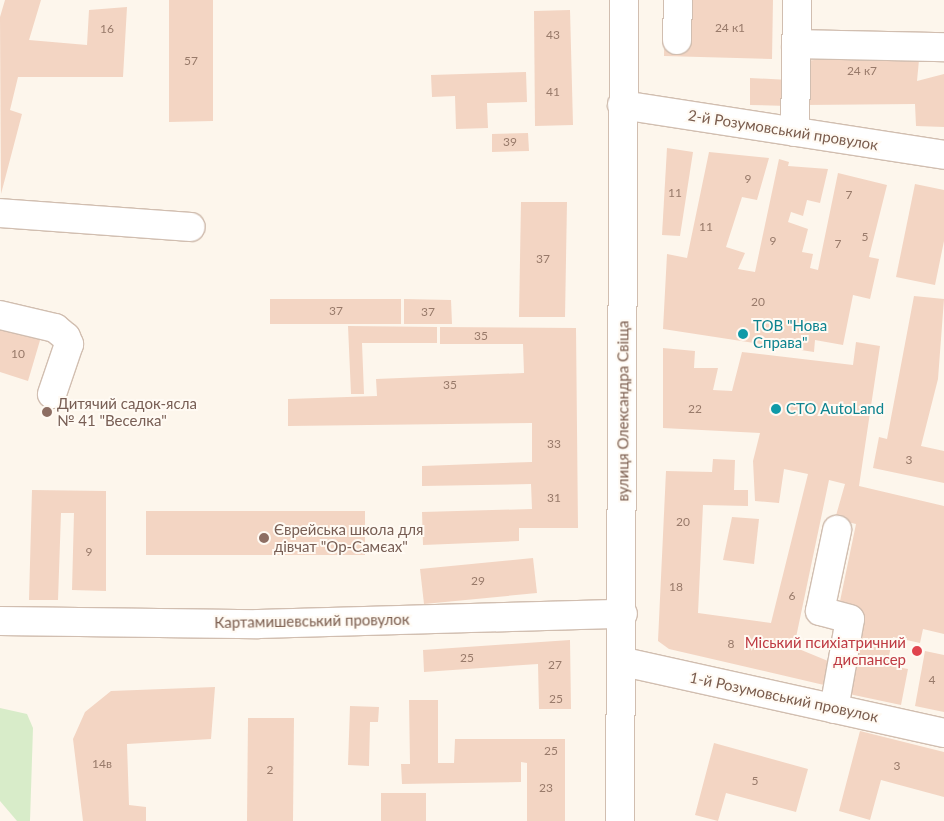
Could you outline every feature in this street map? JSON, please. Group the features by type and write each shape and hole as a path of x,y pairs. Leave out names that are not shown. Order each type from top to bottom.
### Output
{"street":[{"name":"вулиця Олександра Свіща","path":"620,821 624,662 622,105 624,0"},
{"path":"677,40 678,0"},
{"path":"795,132 797,0"},
{"path":"796,44 944,47"},
{"name":"2-й Розумовський провулок","path":"622,105 944,155"},
{"path":"0,213 190,227"},
{"path":"0,315 55,328 66,337 69,344 52,394"},
{"path":"834,708 850,619 820,611 837,530"},
{"name":"Картамишевський провулок","path":"0,621 258,624 623,614"},
{"name":"1-й Розумовський провулок","path":"624,662 944,733"}],"green space":[{"path":"0,708 27,714 33,728 30,821 17,821 0,801"}],"building":[{"path":"5,0 41,0 29,40 87,45 89,10 127,7 123,77 18,77 10,110 22,114 1,194 0,17"},
{"path":"169,0 213,0 213,121 169,122"},
{"path":"665,0 773,0 772,59 664,56"},
{"path":"570,10 573,125 535,126 534,11"},
{"path":"833,58 919,60 917,81 944,74 944,127 916,126 915,104 805,105 805,61"},
{"path":"526,72 527,102 487,103 488,128 456,129 455,96 432,97 431,75"},
{"path":"750,78 789,80 788,106 750,105"},
{"path":"528,133 529,151 492,152 492,134"},
{"path":"667,148 693,152 680,236 662,235"},
{"path":"709,152 769,158 757,200 742,197 726,247 745,253 738,269 755,272 779,159 789,162 788,166 828,169 820,203 807,200 803,216 791,212 788,222 808,229 802,252 813,254 810,268 818,270 838,173 887,185 869,257 879,259 870,299 853,295 843,345 815,340 814,352 663,329 667,254 687,258"},
{"path":"915,184 944,190 944,241 935,285 896,277"},
{"path":"521,202 567,202 565,317 519,317"},
{"path":"914,296 944,299 938,379 921,446 944,451 944,483 873,468 879,437 887,439"},
{"path":"270,299 401,299 401,324 270,324"},
{"path":"404,299 451,300 452,324 404,324"},
{"path":"0,325 41,337 28,381 0,372"},
{"path":"348,326 437,327 437,343 362,343 364,394 351,394"},
{"path":"440,327 576,328 578,528 519,528 519,541 423,545 422,512 532,509 531,484 422,486 422,466 532,462 532,423 288,426 288,399 377,396 376,379 524,373 523,344 440,344"},
{"path":"856,342 880,346 859,486 944,506 944,634 923,629 920,643 893,637 887,665 908,669 901,705 849,694 865,615 839,606 856,524 835,519 845,484 829,480 794,647 828,661 824,685 669,649 658,641 666,471 712,472 713,459 735,460 734,490 748,490 748,506 703,505 698,613 771,623 808,474 784,469 779,503 755,501 753,461 760,433 663,428 663,348 695,351 694,368 718,368 713,390 732,391 742,352 853,365"},
{"path":"32,490 106,491 106,591 72,590 74,513 61,513 58,600 29,600"},
{"path":"146,511 365,511 365,555 146,555"},
{"path":"732,517 759,519 754,564 723,560"},
{"path":"533,558 537,593 424,604 420,569"},
{"path":"570,640 571,709 539,709 538,664 424,672 423,650"},
{"path":"925,651 944,655 944,712 915,706"},
{"path":"215,687 211,739 127,744 129,805 146,807 146,821 83,821 73,739 85,712 111,691"},
{"path":"409,700 438,700 438,763 454,763 455,739 565,739 565,821 527,821 527,763 521,762 521,782 402,784 401,764 410,764"},
{"path":"350,706 379,707 378,722 370,722 369,766 348,765"},
{"path":"248,718 294,718 293,821 247,821"},
{"path":"860,731 944,752 944,797 881,780 870,820 839,811"},
{"path":"714,743 808,769 796,812 726,793 718,821 695,815"},
{"path":"381,793 426,793 426,821 381,821"}],"place":[{"name":"ТОВ \"Нова Справа\"","path":"743,334"},
{"name":"СТО AutoLand","path":"776,409"},
{"name":"Дитячий садок-ясла № 41 \"Веселка\"","path":"47,412"},
{"name":"Єврейська школа для дівчат \"Ор-Самєах\"","path":"264,538"},
{"name":"Міський психіатричний диспансер","path":"917,651"}]}
